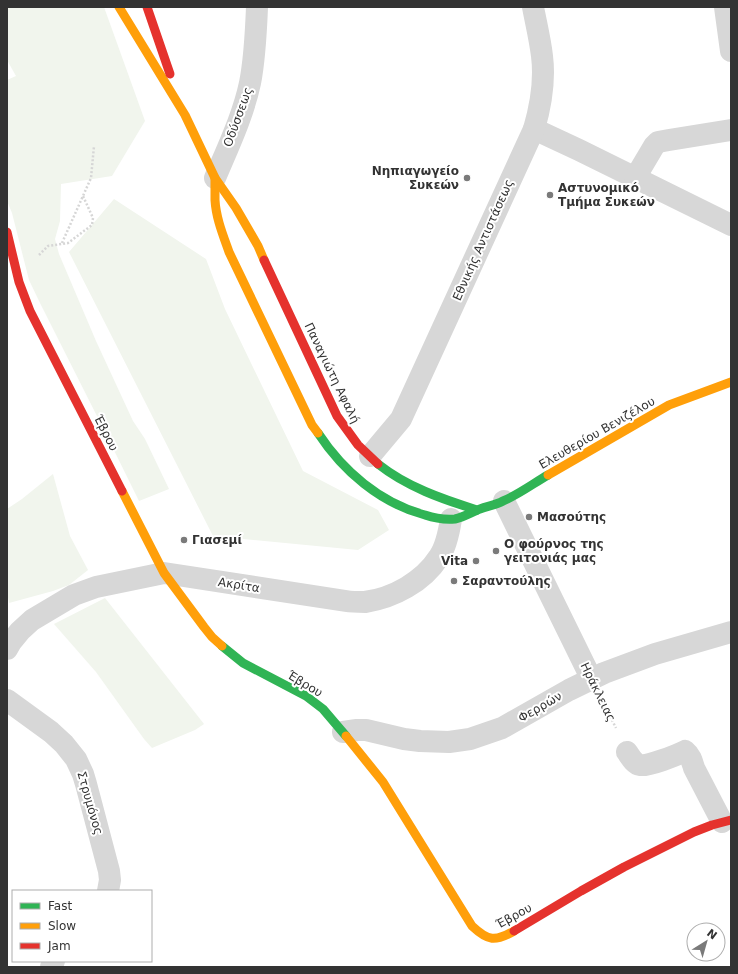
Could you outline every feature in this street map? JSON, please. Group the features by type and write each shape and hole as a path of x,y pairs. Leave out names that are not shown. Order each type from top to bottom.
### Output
{"street":[{"name":"Παναγιώτη Αφαλή","path":"118,7 185,115"},
{"name":"Παναγιώτη Αφαλή","path":"147,7 185,115 215,178 236,208 258,246 344,429 370,456 403,481 428,493 477,510"},
{"name":"Οδύσσεως","path":"215,178 239,121 246,99 254,60 257,7"},
{"name":"Εθνικής Αντιστάσεως","path":"370,456 401,419 534,128 541,101 543,79 542,56 533,7"},
{"path":"725,7 731,51"},
{"path":"534,128 731,225"},
{"path":"635,178 650,152 658,142 731,130"},
{"name":"Παναγιώτη Αφαλή","path":"215,178 215,200 221,230 232,260 306,415 319,436 332,452 373,490 390,502 411,512 451,520 464,517 477,510"},
{"name":"Έβρου","path":"7,232 16,276 24,299 164,574 212,637 226,650 243,663 306,696 323,709 383,782 402,810 472,926 481,935 489,938 498,938 506,935 571,896 628,865 686,836 726,821"},
{"name":"Ελευθερίου Βενιζέλου","path":"477,510 504,501 669,405 731,382"},
{"name":"Ηράκλειας","path":"504,501 591,678"},
{"name":"Ακρίτα","path":"7,649 20,631 32,620 74,595 96,588 164,574 346,601 362,602 372,600 405,588 429,570 443,550 451,520"},
{"name":"Φερρών","path":"343,732 366,730 420,742 449,742 470,739 491,733 506,726 604,672 655,654 731,632"},
{"name":"Στρυμόνος","path":"7,700 43,724 70,751 80,767 88,791 108,871 110,880 108,890"},
{"path":"627,752 637,764 641,766 685,751 689,754 694,768 726,821"}],"path":[{"path":"62,244 91,178 94,146"},
{"path":"16,276 48,246 68,243 92,225 93,218 83,196"},
{"name":"Ηράκλειας","path":"591,678 627,752"}],"shaded area":[{"path":"7,7 104,7 145,121 112,176 61,184 60,221 55,239 59,254 96,341 133,421 145,439 169,489 139,501 29,280 12,213 7,201 7,80 16,76 7,60"},
{"path":"114,199 206,259 225,309 303,471 378,510 389,530 358,550 213,536 69,252"},
{"path":"53,474 70,536 88,570 69,585 9,603 7,591 7,509"},
{"path":"105,598 204,724 195,730 152,748 96,672 54,624"}],"traffic: fast":[{"path":"318,433 339,460 364,484 378,494 409,510 436,518 455,519 480,509 498,504 548,475"},
{"path":"378,464 389,472 425,492 477,510"},
{"path":"222,646 243,663 306,696 323,709 346,736"}],"traffic: slow":[{"path":"119,7 185,115 215,178 236,208 258,246 264,260"},
{"path":"215,178 215,200 217,213 229,252 312,425 318,433"},
{"path":"548,475 669,405 731,382"},
{"path":"122,491 164,573 204,627 222,646"},
{"path":"346,736 383,782 472,926 483,935 492,938 502,937 514,931"}],"traffic: jam":[{"path":"147,7 170,74"},
{"path":"7,232 19,282 30,311 122,491"},
{"path":"264,260 337,416 358,445 378,464"},
{"path":"514,931 624,867 694,832 731,820"}],"place":[{"name":"Νηπιαγωγείο Συκεών","path":"467,178"},
{"name":"Αστυνομικό Τμήμα Συκεών","path":"550,195"},
{"name":"Μασούτης","path":"529,517"},
{"name":"Γιασεμί","path":"184,540"},
{"name":"Ο φούρνος της γειτονιάς μας","path":"496,551"},
{"name":"Vita","path":"476,561"},
{"name":"Σαραντούλης","path":"454,581"}]}
